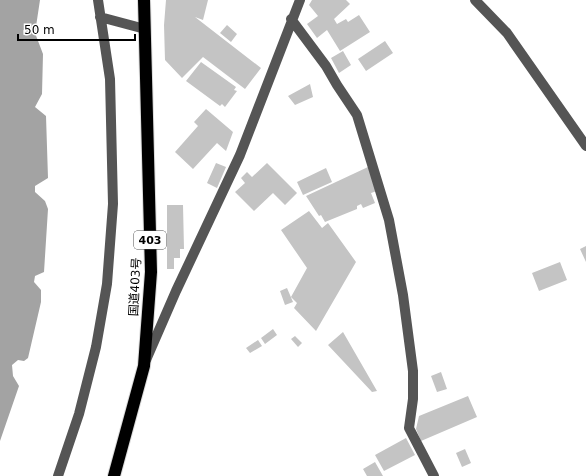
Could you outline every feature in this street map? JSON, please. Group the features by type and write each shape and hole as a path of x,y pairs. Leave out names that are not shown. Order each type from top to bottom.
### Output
{"highway":[{"name":"国道403号","path":"114,476 144,366 151,272 144,0"}],"street":[{"path":"144,366 176,291 240,155 291,19 300,0"},
{"path":"475,0 507,33 586,146"},
{"path":"99,7 145,29"},
{"path":"58,476 79,414 96,347 107,284 114,204 110,79 99,7"},
{"path":"291,19 326,66 357,114 389,220 403,295 413,371 413,399 409,428 434,476"}],"shaded area":[{"path":"0,0 40,0 35,33 43,54 42,94 35,107 46,116 48,178 35,186 35,192 45,201 48,209 44,272 35,276 34,282 41,290 41,302 28,358 24,361 18,360 12,365 13,376 19,386 0,441"}],"building":[{"path":"166,0 208,0 203,20 195,17 261,68 245,89 203,57 182,78 165,60 164,25"},
{"path":"312,0 346,0 350,4 334,19 337,24 346,19 348,22 359,15 370,32 340,51 327,30 317,38 307,24 318,16 309,5"},
{"path":"227,25 237,34 231,42 220,33"},
{"path":"385,41 393,53 366,71 358,59"},
{"path":"343,51 351,65 339,73 331,58"},
{"path":"201,62 236,87 234,90 237,91 225,107 222,104 220,106 186,81"},
{"path":"310,84 313,97 295,105 288,96"},
{"path":"206,109 233,132 226,151 217,143 193,169 175,152 198,126 194,122"},
{"path":"216,163 226,167 217,188 207,183"},
{"path":"267,163 297,193 285,205 273,193 254,211 235,192 245,183 241,178 247,172 252,177"},
{"path":"368,167 377,191 371,193 375,203 363,208 361,204 357,206 357,209 325,222 321,215 319,216 306,196"},
{"path":"326,168 332,182 303,195 297,182"},
{"path":"167,205 183,205 184,249 180,249 180,258 174,258 174,269 167,269"},
{"path":"309,211 322,228 328,223 356,262 316,331 294,308 297,303 291,297 307,268 281,230"},
{"path":"586,246 586,262 580,249"},
{"path":"560,262 567,280 539,291 532,273"},
{"path":"287,288 293,302 285,305 280,291"},
{"path":"273,329 277,335 265,344 261,338"},
{"path":"343,332 377,391 372,392 328,345"},
{"path":"295,336 302,343 298,347 291,339"},
{"path":"258,340 262,346 250,353 246,348"},
{"path":"441,372 447,389 437,392 431,376"},
{"path":"468,396 477,417 421,441 416,429 419,416"},
{"path":"406,438 415,455 384,471 375,455"},
{"path":"465,449 471,463 462,467 456,453"},
{"path":"375,462 383,476 367,476 363,469"}]}
